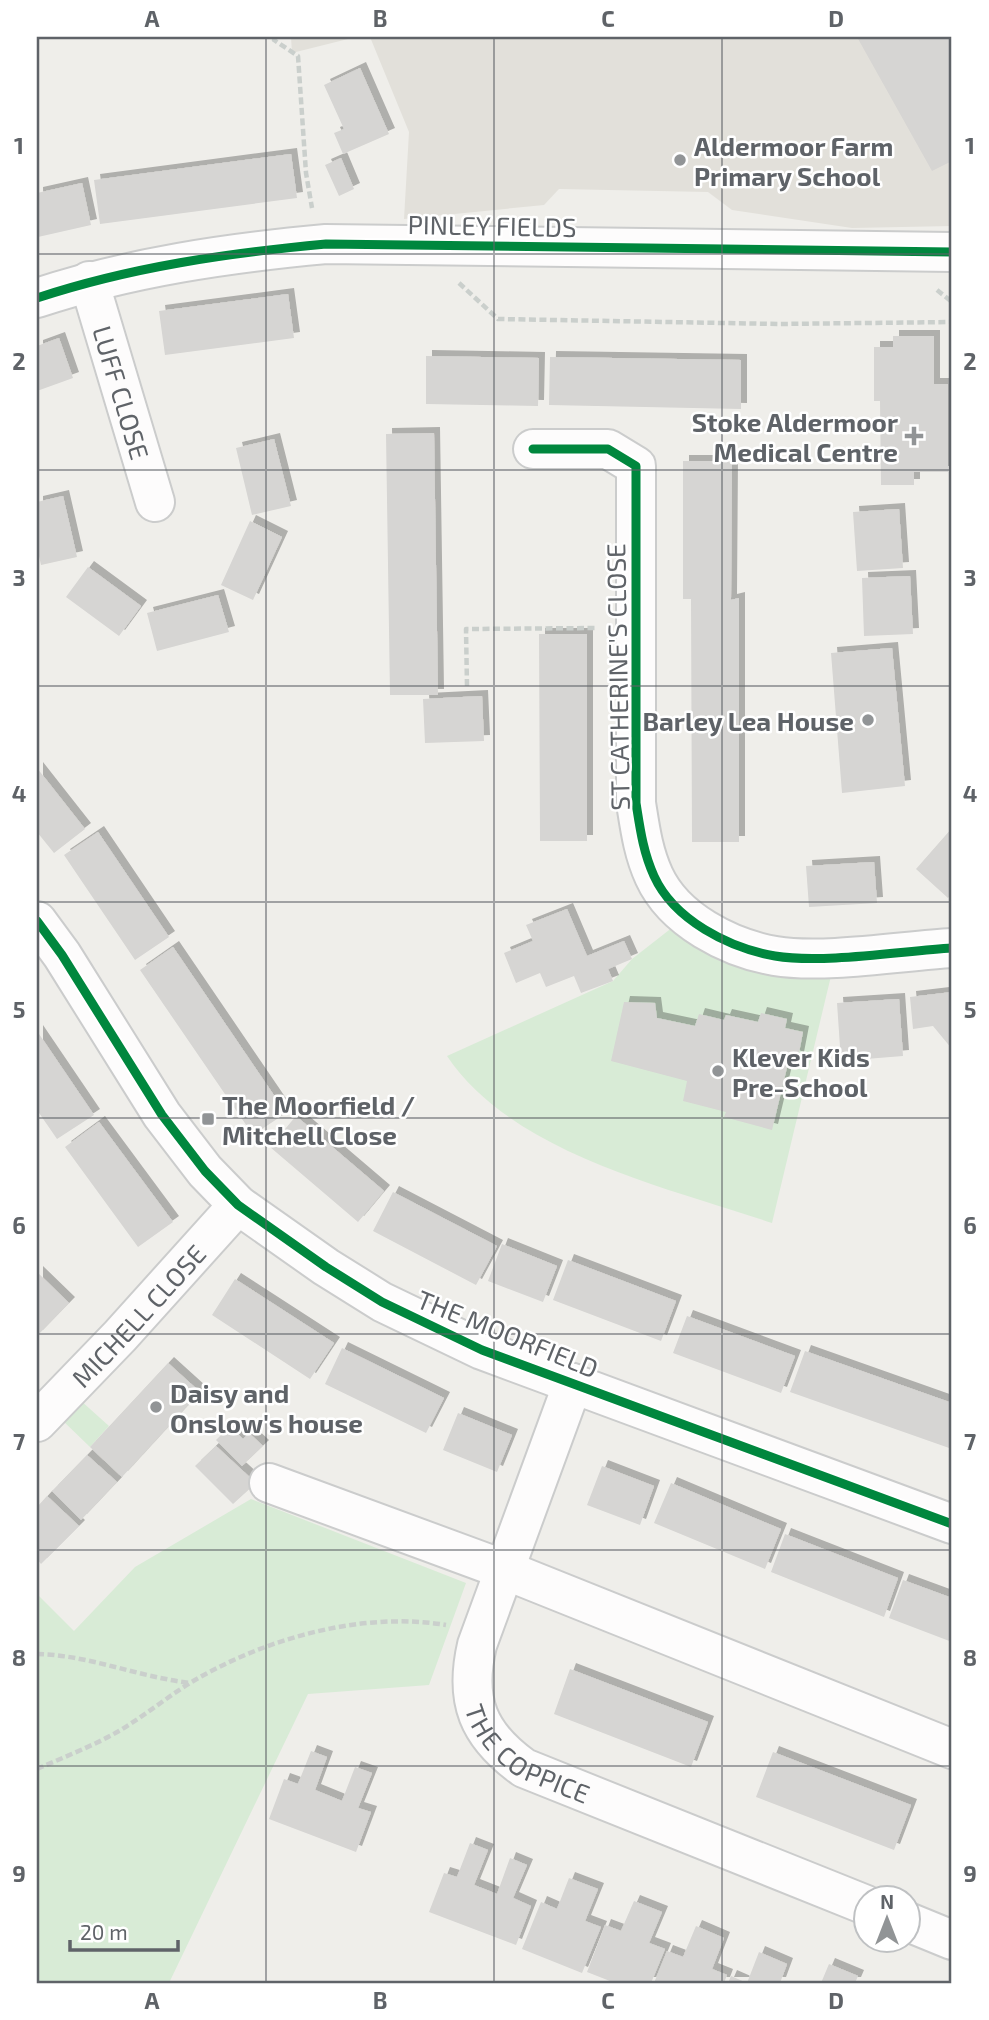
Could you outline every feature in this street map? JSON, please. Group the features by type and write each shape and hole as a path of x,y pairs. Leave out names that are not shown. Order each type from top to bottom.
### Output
{"street":[{"name":"PINLEY FIELDS","path":"37,298 89,281 191,260 281,246 326,244 952,252"},
{"name":"LUFF CLOSE","path":"89,281 155,502"},
{"name":"ST CATHERINE'S CLOSE","path":"533,449 608,449 636,466 636,803 642,844 655,878 678,910 706,931 743,947 776,956 952,948"},
{"name":"THE MOORFIELD","path":"37,921 62,955 162,1115 205,1171 238,1205 326,1267 415,1320 482,1350 952,1524"},
{"name":"MICHELL CLOSE","path":"37,1422 120,1336 238,1205"},
{"name":"THE COPPICE","path":"573,1383 482,1632 470,1674 473,1700 481,1724 500,1751 524,1768 852,1899"},
{"path":"269,1483 505,1570 952,1749"},
{"path":"922,1928 952,1940"}],"path":[{"path":"467,686 466,629 636,627"},
{"path":"37,1769 118,1731 191,1683 277,1643 343,1628 405,1621 482,1632"},
{"path":"37,1654 72,1656 126,1672 191,1683"}],"shaded area":[{"path":"291,37 356,37 292,53"},
{"name":"Aldermoor Farm Primary School","path":"370,37 952,37 952,226 852,228 732,210 708,192 559,189 544,205 404,219 409,132"}],"green space":[{"path":"687,916 836,955 772,1223 640,1180 551,1142 511,1118 476,1090 447,1056 613,981 632,959"},
{"path":"80,1400 109,1426 90,1447 61,1419"},
{"path":"251,1499 466,1583 429,1685 308,1694 169,1983 37,1983 37,1594 74,1631 135,1567"}],"building":[{"name":"Aldermoor Farm Primary School","path":"857,37 952,37 952,161 932,171"},
{"path":"360,68 389,134 343,154 334,133 344,129 324,85"},
{"path":"291,154 297,198 100,224 94,180"},
{"path":"341,158 354,189 339,196 325,165"},
{"path":"82,183 91,225 38,237 37,193"},
{"path":"288,294 294,338 165,355 159,311"},
{"name":"Stoke Aldermoor Medical Centre","path":"893,336 934,336 934,384 948,384 948,472 914,472 914,485 881,485 880,401 874,401 874,347 893,347"},
{"path":"59,338 73,378 37,391 37,346"},
{"path":"426,356 539,358 538,406 426,404"},
{"path":"550,357 741,360 741,409 549,405"},
{"path":"434,433 438,695 390,695 386,434"},
{"path":"274,439 291,506 252,515 236,448"},
{"path":"683,461 732,461 731,600 739,598 739,842 692,842 691,599 683,599"},
{"path":"63,496 77,557 41,565 37,547 37,502"},
{"path":"899,509 903,568 857,571 853,512"},
{"path":"250,521 282,537 253,600 221,585"},
{"path":"88,567 141,606 119,636 66,597"},
{"path":"910,576 913,634 864,636 862,578"},
{"path":"218,595 229,632 157,651 147,613"},
{"path":"539,634 587,634 587,841 540,841"},
{"name":"Barley Lea House","path":"892,648 905,786 842,793 831,653"},
{"path":"482,696 484,741 425,743 423,699"},
{"path":"37,768 85,829 54,853 37,832"},
{"path":"952,828 952,893 948,898 916,869"},
{"path":"98,832 169,937 135,960 64,855"},
{"path":"874,862 877,903 809,907 806,866"},
{"path":"567,909 587,956 624,941 632,959 608,969 613,981 581,993 574,976 546,987 540,973 516,983 504,953 533,941 526,925"},
{"path":"173,947 286,1113 253,1135 140,970"},
{"path":"952,992 952,1049 933,1026 913,1029 910,997"},
{"path":"899,999 903,1056 841,1061 837,1003"},
{"name":"Klever Kids Pre-School","path":"624,1002 655,1003 657,1018 695,1026 699,1014 724,1020 726,1015 758,1022 761,1013 787,1019 785,1028 803,1032 798,1058 790,1055 772,1130 724,1117 726,1112 683,1101 687,1081 611,1061"},
{"path":"37,1031 94,1115 57,1139 37,1110"},
{"path":"296,1116 384,1191 358,1222 270,1147"},
{"path":"99,1122 173,1222 138,1247 65,1147"},
{"path":"393,1192 497,1246 476,1285 373,1231"},
{"path":"502,1244 557,1266 543,1302 488,1281"},
{"path":"568,1260 676,1301 661,1341 553,1300"},
{"path":"37,1272 69,1303 37,1336"},
{"path":"235,1279 334,1343 310,1379 212,1315"},
{"path":"687,1316 795,1356 781,1393 673,1353"},
{"path":"342,1348 444,1398 426,1433 325,1384"},
{"path":"805,1351 952,1403 952,1449 790,1392"},
{"path":"168,1363 200,1392 122,1477 90,1447"},
{"path":"458,1413 512,1435 497,1472 443,1450"},
{"path":"230,1426 243,1439 249,1433 263,1446 242,1466 216,1440"},
{"path":"216,1446 256,1483 233,1504 195,1466"},
{"path":"87,1455 117,1482 81,1520 52,1491"},
{"path":"602,1466 654,1486 640,1525 587,1505"},
{"path":"671,1483 781,1529 765,1569 654,1523"},
{"path":"47,1496 79,1526 41,1564 37,1559 37,1507"},
{"path":"785,1534 898,1578 884,1617 771,1572"},
{"path":"903,1580 952,1598 952,1642 889,1618"},
{"path":"570,1669 708,1722 691,1767 554,1714"},
{"path":"311,1751 327,1757 315,1790 342,1801 355,1767 372,1773 358,1808 371,1812 356,1852 269,1819 284,1779 298,1784"},
{"path":"773,1752 911,1805 894,1850 756,1797"},
{"path":"470,1843 488,1850 474,1885 497,1894 510,1858 527,1865 513,1898 531,1906 516,1945 429,1912 444,1873 457,1877"},
{"path":"569,1878 598,1889 585,1921 601,1927 582,1973 522,1949 541,1902 557,1909"},
{"path":"634,1901 662,1912 649,1943 665,1949 651,1983 615,1983 587,1972 605,1925 621,1931"},
{"path":"696,1926 724,1938 712,1969 727,1975 724,1983 654,1983 667,1951 683,1957"},
{"path":"759,1952 787,1964 780,1983 747,1983"},
{"path":"829,1964 858,1976 855,1983 821,1983"},
{"path":"731,1976 747,1983 728,1983"}],"cycle path":[{"path":"37,298 108,278 180,263 326,244 952,252"},
{"path":"533,449 608,449 636,466 636,803 650,867 663,892 689,919 705,930 740,946 775,956 839,958 952,948"},
{"path":"37,921 62,955 162,1115 205,1171 238,1205 326,1267 382,1302 482,1350 952,1524"}],"place":[{"name":"Aldermoor Farm Primary School","path":"680,160"},
{"name":"Stoke Aldermoor Medical Centre","path":"914,436"},
{"name":"Barley Lea House","path":"868,720"},
{"name":"Klever Kids Pre-School","path":"718,1071"},
{"name":"The Moorfield / Mitchell Close","path":"208,1119"},
{"name":"Daisy and Onslow's house","path":"156,1407"}]}
